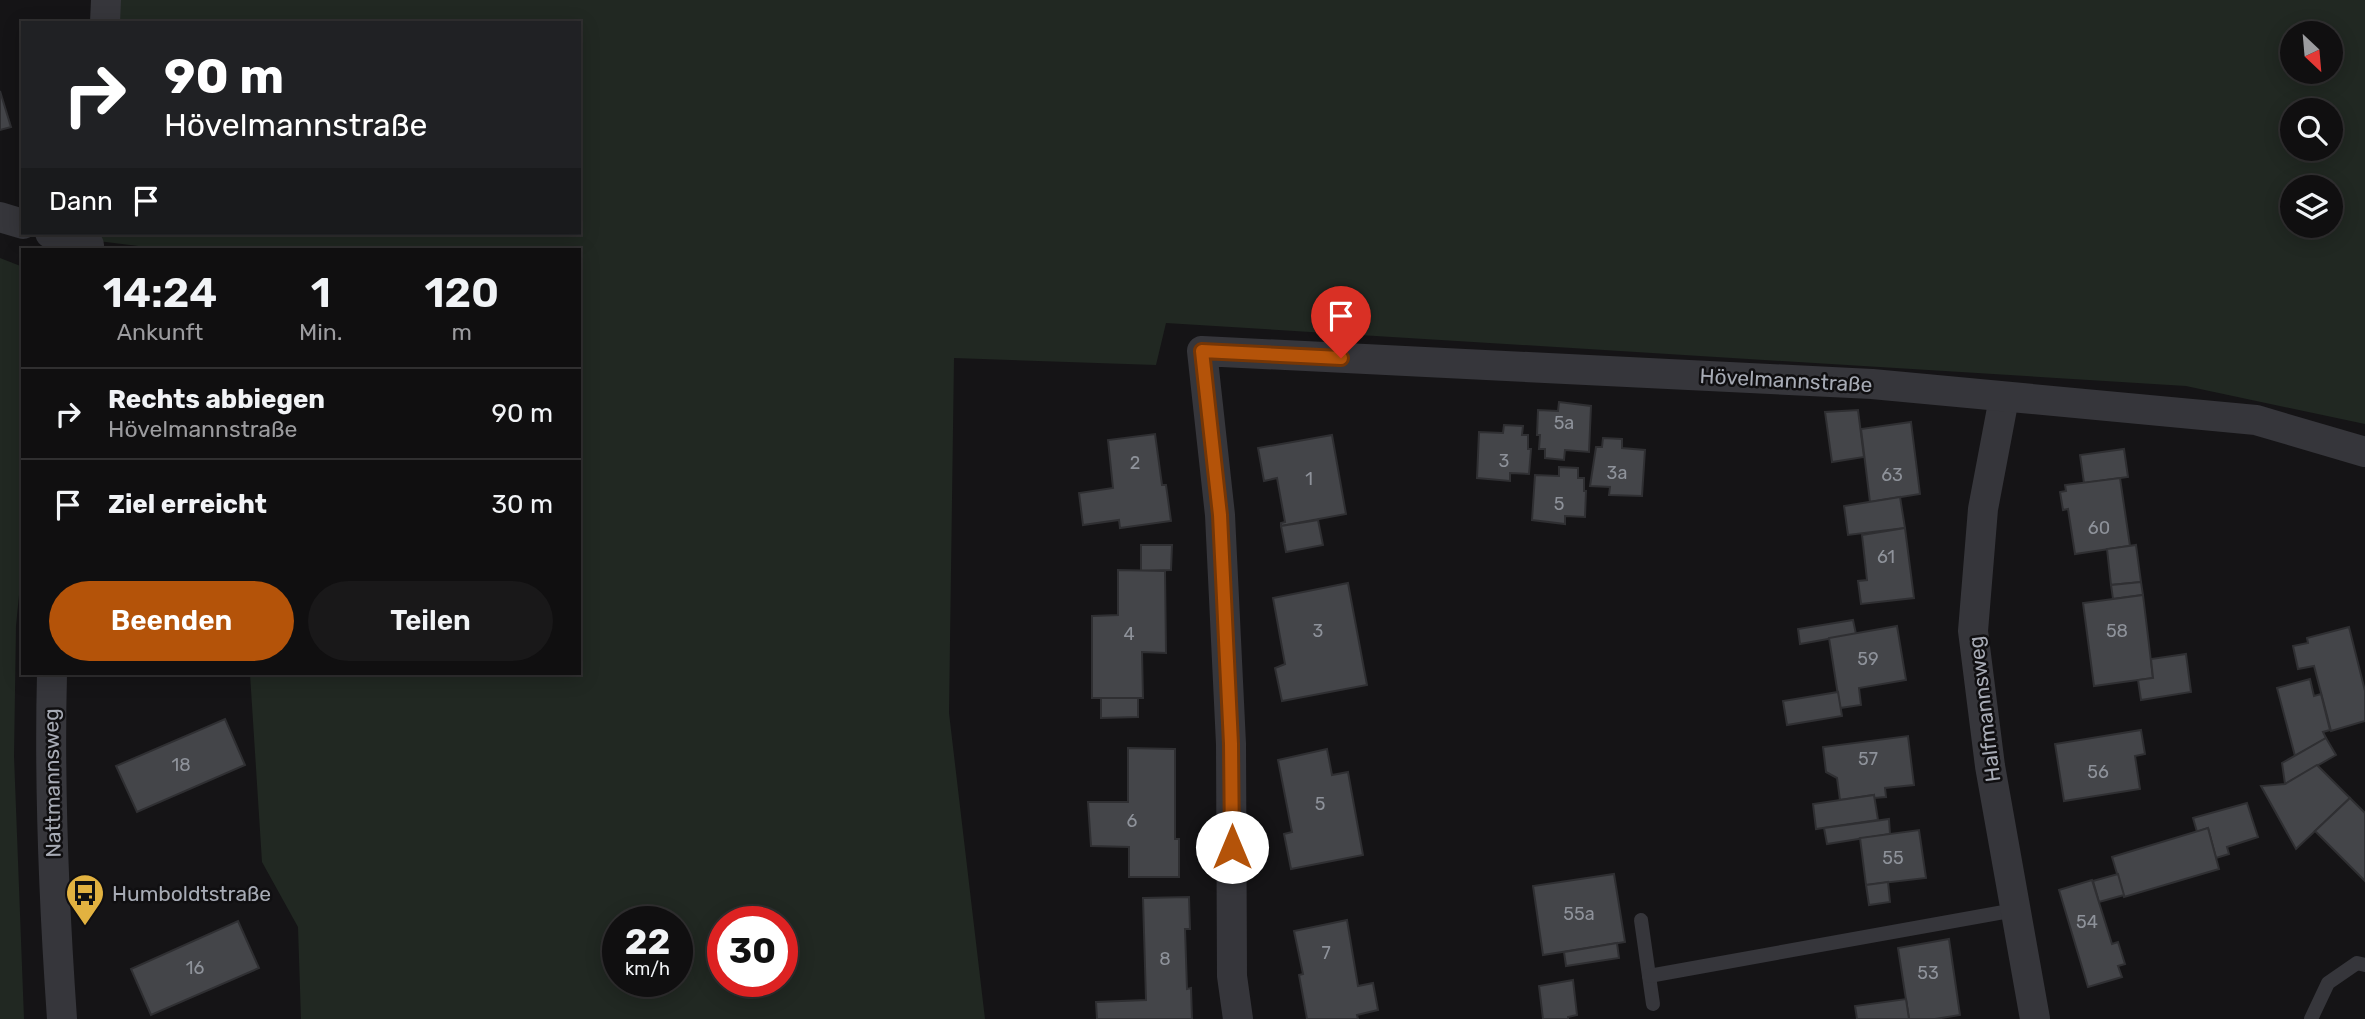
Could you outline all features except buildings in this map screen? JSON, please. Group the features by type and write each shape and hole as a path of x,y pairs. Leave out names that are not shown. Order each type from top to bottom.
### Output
{"street":[{"path":"105,21 106,0"},
{"path":"0,217 21,223"},
{"path":"58,235 89,243"},
{"name":"Hövelmannstraße","path":"1238,1019 1232,976 1231,744 1220,515 1202,351 1872,384 2256,420 2365,452"},
{"name":"Halfmannsweg","path":"2004,398 1983,509 1973,631 1990,766 2035,1019"},
{"name":"Nattmannsweg","path":"52,675 50,777 62,1019"}],"lane":[{"path":"1649,976 2015,910"},
{"path":"1641,920 1653,1004"},
{"path":"2311,1019 2328,984 2357,963 2365,965"}],"shaded area":[{"path":"117,0 2365,0 2365,424 2186,386 1166,323 1156,365 954,358 949,713 985,1019 301,1019 298,927 262,862 250,675 581,675 581,248 154,248 98,241 99,235 581,235 581,21 116,21"},
{"path":"0,258 21,266 21,575 16,626 14,756 24,1019 0,1019"}],"place":[{"name":"Humboldtstraße","path":"85,927"}],"route":[{"path":"1232,847 1231,744 1220,515 1202,351 1341,358"}]}
